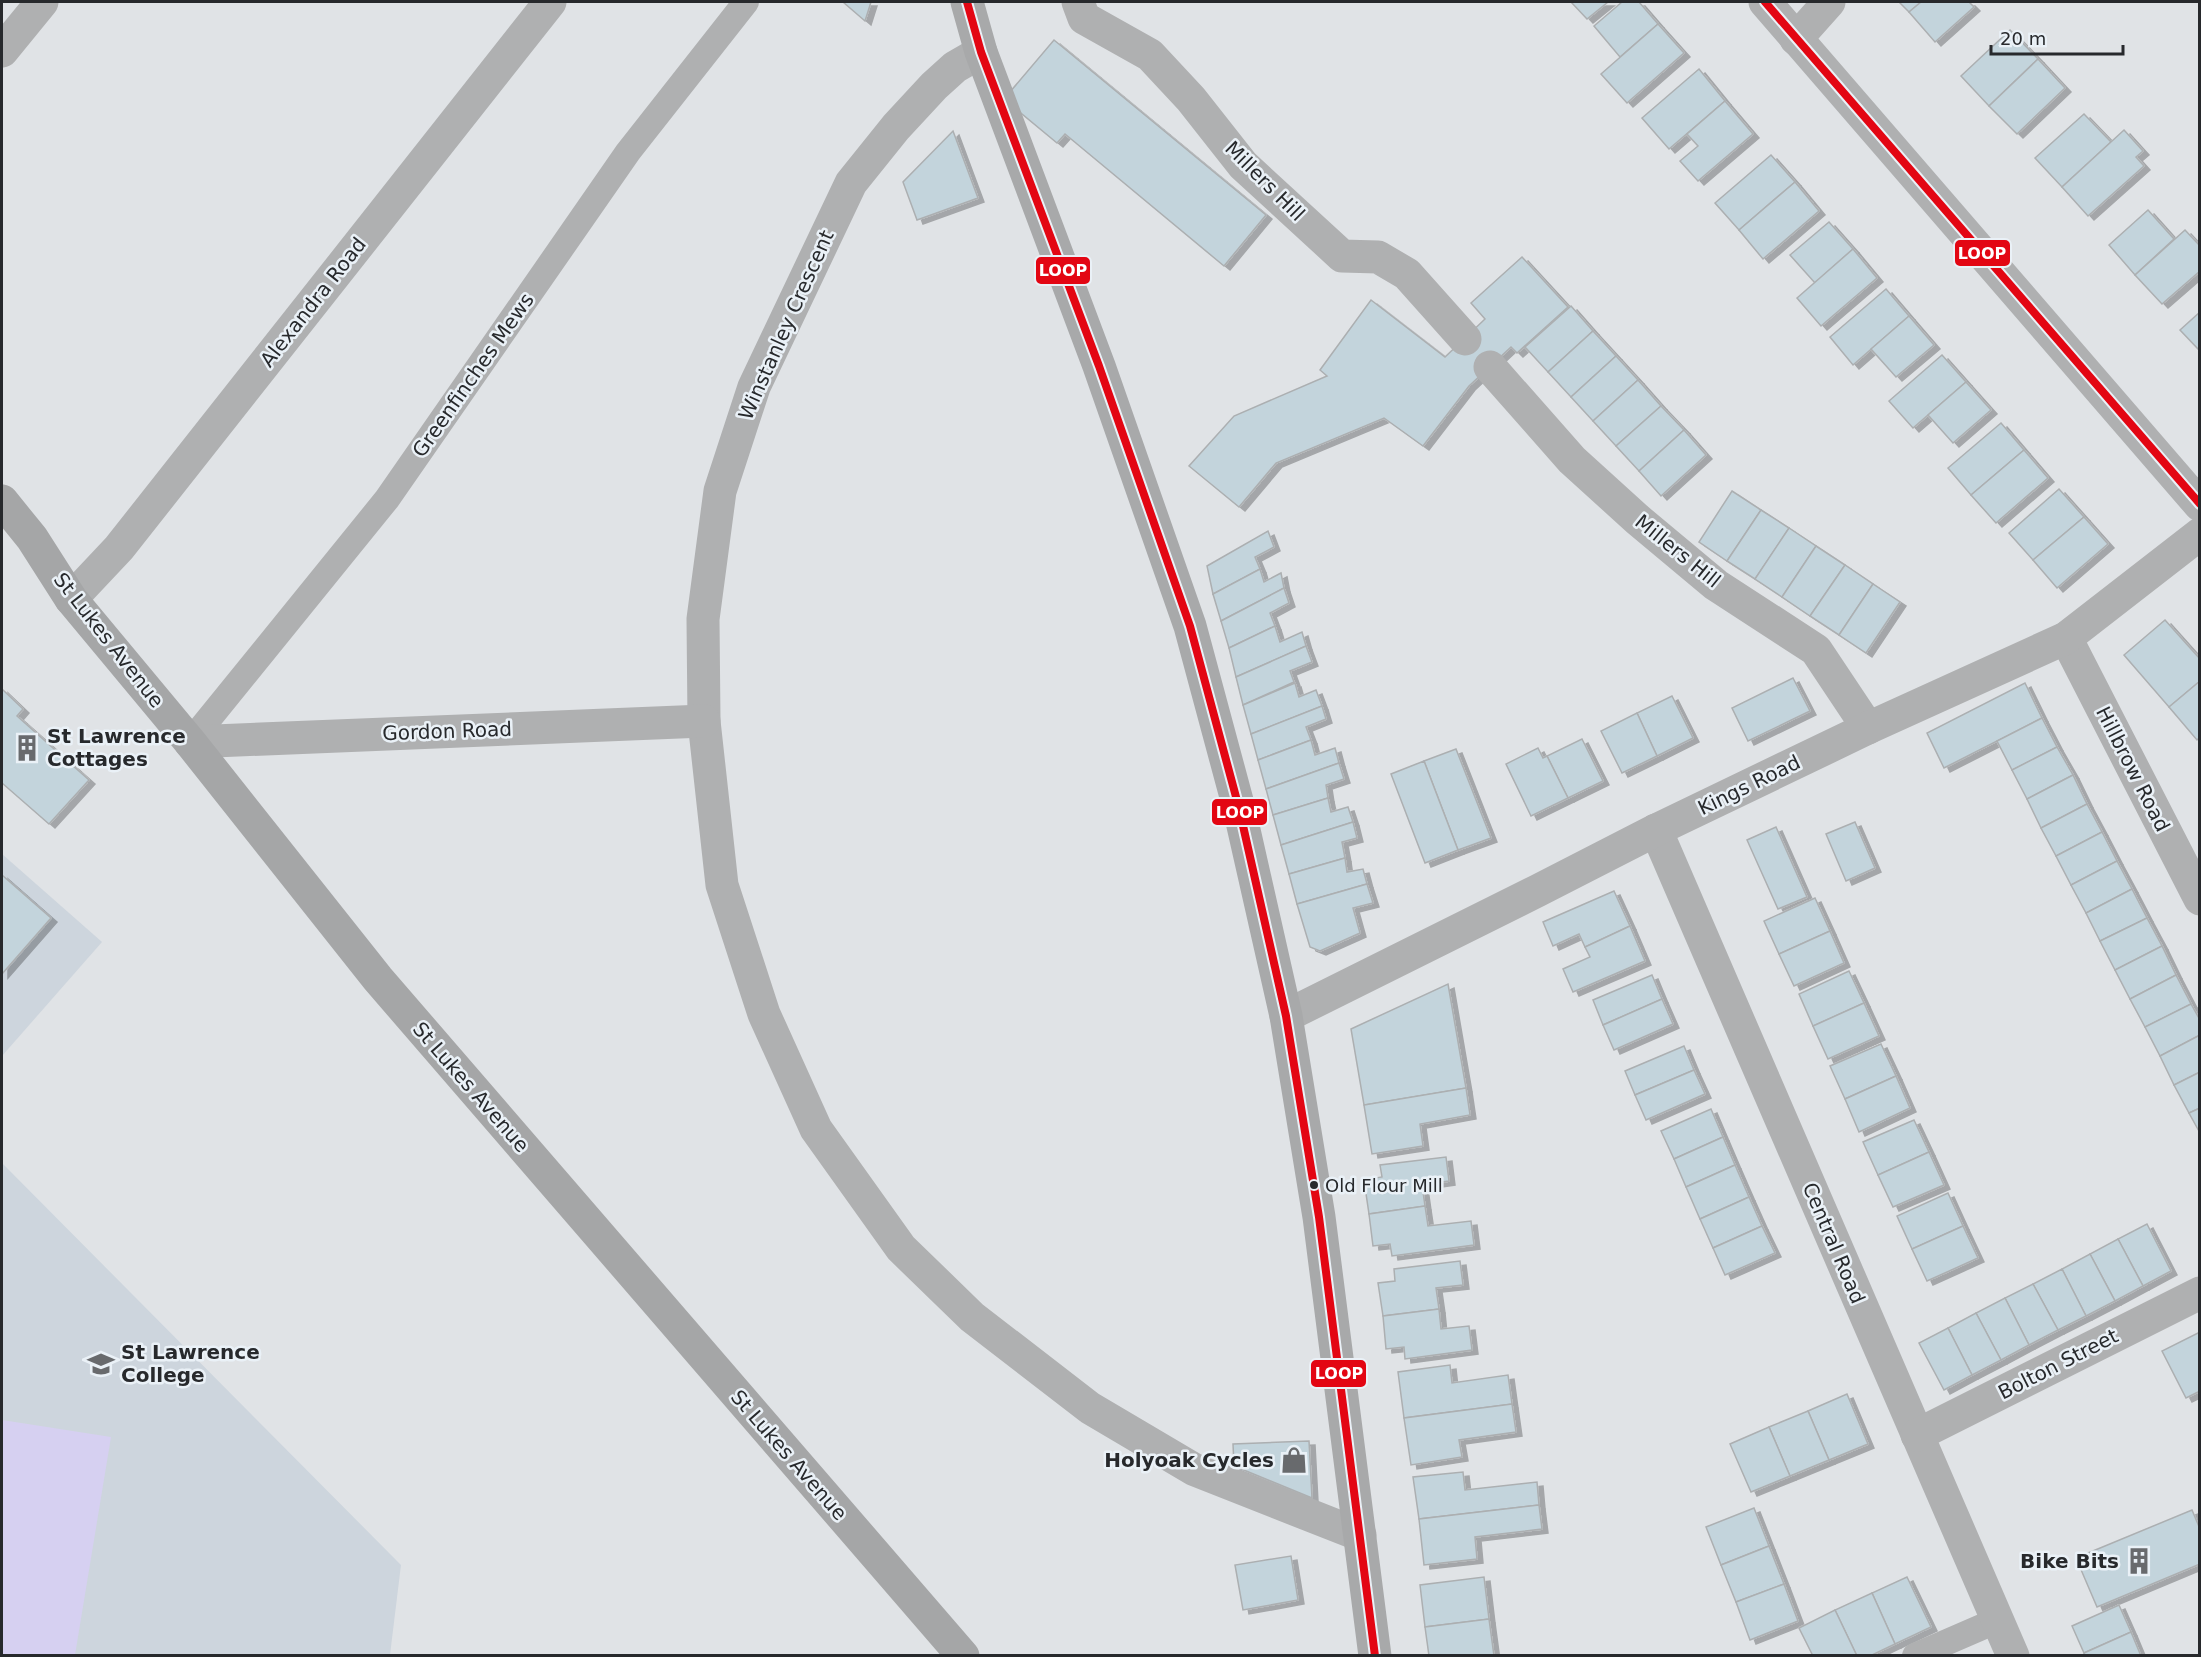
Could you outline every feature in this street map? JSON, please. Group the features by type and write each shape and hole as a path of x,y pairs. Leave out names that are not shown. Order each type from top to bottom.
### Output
{"main road":[{"path":"968,2 981,52 1099,366 1190,626 1239,807 1286,1017 1319,1217 1375,1656"}],"street":[{"path":"2,51 42,2"},
{"name":"Alexandra Road","path":"71,599 120,548 550,2"},
{"name":"Millers Hill","path":"1078,2 1084,18 1150,55 1191,99 1243,165 1342,256 1378,257 1407,274 1465,339"},
{"path":"1764,2 2199,505"},
{"path":"1796,39 1829,2"},
{"name":"Winstanley Crescent","path":"981,52 955,67 934,86 896,127 851,183 754,387 720,491 703,619 704,721 722,885 764,1014 816,1129 901,1248 972,1317 1090,1408 1195,1470 1360,1535"},
{"name":"Millers Hill","path":"1490,367 1572,460 1637,519 1716,585 1816,650 1868,728"},
{"name":"St Lukes Avenue","path":"2,501 32,538 71,599 190,742 378,980 963,1656"},
{"name":"Kings Road","path":"1286,1017 1656,830 1868,728 2066,638 2199,534"},
{"name":"Hillbrow Road","path":"2066,638 2199,900"},
{"name":"Gordon Road","path":"190,742 704,721"},
{"name":"Central Road","path":"1656,830 2013,1656"},
{"name":"Bolton Street","path":"1917,1435 2199,1293"}],"lane":[{"name":"Greenfinches Mews","path":"190,742 387,499 628,152 746,2"},
{"path":"1915,1656 1998,1620"}],"shaded area":[{"path":"2,854 102,942 2,1056"},
{"name":"St Lawrence College","path":"2,1163 401,1565 390,1655 2,1655"},
{"path":"2,1420 111,1437 75,1655 2,1655"}],"building":[{"path":"843,2 871,2 865,21"},
{"path":"1571,2 1608,2 1587,19"},
{"path":"1622,2 1639,2 1658,24 1620,57 1594,26"},
{"path":"1899,2 1921,2 1909,12"},
{"path":"1921,2 1969,2 1974,7 1935,42 1909,12"},
{"path":"1658,24 1684,53 1627,103 1601,74"},
{"path":"2010,30 2038,59 1989,106 1961,76"},
{"path":"1054,40 1266,215 1224,266 1065,134 1057,143 1004,99"},
{"path":"2038,59 2065,88 2017,134 1989,106"},
{"path":"1699,69 1725,101 1669,149 1642,118"},
{"path":"1725,101 1753,134 1698,181 1680,161 1698,146 1687,134"},
{"path":"2084,114 2111,142 2062,187 2035,158"},
{"path":"2124,130 2143,151 2136,157 2144,166 2088,216 2062,187"},
{"path":"953,131 978,198 917,220 903,182"},
{"path":"1771,155 1795,182 1739,230 1715,203"},
{"path":"1795,182 1819,211 1763,259 1739,230"},
{"path":"2148,210 2174,239 2135,275 2109,245"},
{"path":"1829,222 1853,249 1815,283 1790,255"},
{"path":"2185,230 2200,246 2200,271 2162,304 2135,275"},
{"path":"1853,249 1877,278 1821,326 1797,298"},
{"path":"1522,257 1568,307 1517,353 1511,347 1469,386 1423,446 1384,418 1276,463 1239,507 1189,466 1234,416 1327,376 1320,370 1371,300 1445,357 1485,319 1471,303"},
{"path":"1886,289 1909,316 1853,365 1830,337"},
{"path":"1571,306 1593,331 1548,372 1525,347"},
{"path":"2200,312 2200,351 2180,330"},
{"path":"1909,316 1934,345 1896,377 1871,349"},
{"path":"1593,331 1616,356 1571,397 1548,372"},
{"path":"1942,355 1966,382 1913,428 1889,401"},
{"path":"1616,356 1638,380 1593,421 1571,397"},
{"path":"1638,380 1661,406 1616,446 1593,421"},
{"path":"1966,382 1991,410 1953,443 1928,415"},
{"path":"1661,406 1684,430 1639,471 1616,446"},
{"path":"2001,423 2024,450 1971,495 1948,468"},
{"path":"1684,430 1706,455 1661,496 1639,471"},
{"path":"2024,450 2048,478 1996,523 1971,495"},
{"path":"2059,489 2084,517 2033,560 2009,533"},
{"path":"1732,491 1761,510 1727,561 1699,542"},
{"path":"1761,510 1789,528 1755,579 1727,561"},
{"path":"2084,517 2108,544 2057,588 2033,560"},
{"path":"1789,528 1816,546 1782,597 1755,579"},
{"path":"1268,531 1274,547 1255,557 1260,569 1213,594 1207,566"},
{"path":"1816,546 1845,565 1810,616 1782,597"},
{"path":"1845,565 1873,584 1839,635 1810,616"},
{"path":"1260,569 1264,582 1281,573 1284,588 1221,621 1213,594"},
{"path":"1873,584 1900,602 1866,653 1839,635"},
{"path":"1284,588 1289,603 1270,613 1275,626 1229,648 1221,621"},
{"path":"2165,620 2200,659 2200,681 2169,707 2124,655"},
{"path":"1275,626 1280,642 1302,632 1306,646 1236,677 1229,648"},
{"path":"1306,646 1312,662 1290,671 1294,682 1243,705 1236,677"},
{"path":"1793,678 1810,711 1748,741 1732,708"},
{"path":"2200,681 2200,737 2197,740 2169,707"},
{"path":"1295,683 1299,697 1316,690 1322,706 1251,734 1243,705"},
{"path":"2025,683 2042,718 1944,768 1927,733"},
{"name":"St Lawrence Cottages","path":"2,689 23,709 17,716 89,780 49,824 2,783"},
{"path":"1672,696 1693,738 1657,756 1637,713"},
{"path":"1322,706 1326,719 1306,727 1311,740 1258,760 1251,734"},
{"path":"1637,713 1657,756 1622,773 1601,731"},
{"path":"2042,718 2057,747 2012,770 1997,741"},
{"path":"1582,739 1603,781 1568,798 1547,756"},
{"path":"1311,740 1315,755 1335,748 1339,763 1266,789 1258,760"},
{"path":"2057,747 2073,775 2027,799 2012,770"},
{"path":"1538,748 1543,758 1547,756 1568,798 1531,816 1506,764"},
{"path":"1456,749 1491,838 1458,850 1424,761"},
{"path":"1424,761 1458,850 1425,863 1391,774"},
{"path":"1339,763 1344,779 1326,785 1328,798 1273,815 1266,789"},
{"path":"2073,775 2087,804 2041,828 2027,799"},
{"path":"1328,798 1331,812 1348,807 1353,822 1281,845 1273,815"},
{"path":"2087,804 2102,832 2056,856 2041,828"},
{"path":"1353,822 1357,838 1342,842 1345,858 1289,874 1281,845"},
{"path":"1855,822 1875,868 1846,881 1826,834"},
{"path":"1776,827 1807,897 1778,909 1747,840"},
{"path":"2102,832 2117,861 2071,885 2056,856"},
{"path":"1345,858 1347,872 1363,869 1367,884 1297,904 1289,874"},
{"path":"2117,861 2132,889 2086,913 2071,885"},
{"path":"2,875 51,918 2,974"},
{"path":"1367,884 1373,903 1353,908 1360,933 1320,951 1310,947 1297,904"},
{"path":"2132,889 2147,918 2100,941 2086,913"},
{"path":"1614,891 1630,926 1585,947 1579,934 1553,946 1543,922"},
{"path":"1815,898 1830,931 1779,954 1764,921"},
{"path":"2147,918 2162,946 2115,970 2100,941"},
{"path":"1630,926 1645,961 1573,992 1563,969 1590,957 1585,947"},
{"path":"1830,931 1844,963 1794,986 1779,954"},
{"path":"2162,946 2176,975 2130,999 2115,970"},
{"path":"1849,971 1864,1003 1813,1026 1799,994"},
{"path":"1652,975 1662,999 1603,1025 1593,1000"},
{"path":"2176,975 2191,1004 2145,1027 2130,999"},
{"path":"1448,984 1466,1088 1364,1105 1351,1029"},
{"path":"1662,999 1673,1024 1614,1050 1603,1025"},
{"path":"1864,1003 1879,1036 1828,1059 1813,1026"},
{"path":"2191,1004 2200,1020 2200,1035 2160,1056 2145,1027"},
{"path":"2200,1035 2200,1072 2174,1085 2160,1056"},
{"path":"1881,1044 1896,1076 1845,1099 1830,1066"},
{"path":"1684,1046 1694,1070 1635,1095 1625,1071"},
{"path":"1694,1070 1705,1094 1646,1120 1635,1095"},
{"path":"2200,1072 2200,1108 2189,1113 2174,1085"},
{"path":"1896,1076 1910,1108 1859,1132 1845,1099"},
{"path":"1466,1088 1470,1115 1420,1124 1423,1146 1372,1154 1364,1105"},
{"path":"2200,1108 2200,1133 2189,1113"},
{"path":"1711,1109 1723,1137 1674,1159 1661,1131"},
{"path":"1914,1120 1929,1152 1878,1175 1863,1142"},
{"path":"1723,1137 1735,1165 1686,1187 1674,1159"},
{"path":"1929,1152 1944,1185 1893,1207 1878,1175"},
{"path":"1446,1157 1449,1181 1422,1185 1425,1206 1369,1214 1364,1180 1382,1177 1380,1165"},
{"path":"1735,1165 1749,1197 1700,1219 1686,1187"},
{"path":"1948,1193 1963,1226 1912,1249 1897,1216"},
{"path":"1749,1197 1762,1226 1713,1248 1700,1219"},
{"path":"1425,1206 1428,1226 1471,1221 1474,1245 1392,1256 1390,1244 1373,1246 1369,1214"},
{"path":"2147,1224 2171,1271 2143,1286 2118,1239"},
{"path":"1762,1226 1775,1253 1725,1275 1713,1248"},
{"path":"1963,1226 1978,1258 1927,1281 1912,1249"},
{"path":"2118,1239 2143,1286 2115,1301 2090,1254"},
{"path":"2090,1254 2115,1301 2086,1316 2062,1269"},
{"path":"1460,1261 1463,1285 1436,1288 1439,1309 1383,1316 1378,1283 1395,1281 1394,1269"},
{"path":"2062,1269 2086,1316 2058,1330 2033,1284"},
{"path":"2033,1284 2058,1330 2029,1345 2005,1298"},
{"path":"2005,1298 2029,1345 2001,1360 1976,1313"},
{"path":"1439,1309 1441,1329 1469,1326 1472,1350 1405,1359 1404,1347 1386,1349 1383,1316"},
{"path":"1976,1313 2001,1360 1972,1375 1948,1328"},
{"path":"1948,1328 1972,1375 1944,1390 1919,1343"},
{"path":"2200,1332 2200,1391 2186,1398 2162,1351"},
{"path":"1450,1365 1452,1383 1508,1375 1512,1404 1404,1418 1398,1372"},
{"path":"1847,1394 1868,1444 1829,1460 1808,1411"},
{"path":"1512,1404 1516,1432 1459,1440 1462,1457 1411,1465 1404,1418"},
{"path":"1808,1411 1829,1460 1790,1476 1769,1427"},
{"path":"1769,1427 1790,1476 1751,1492 1730,1444"},
{"path":"1309,1441 1312,1498 1234,1466 1233,1444"},
{"path":"1463,1472 1465,1490 1537,1482 1539,1505 1419,1519 1413,1477"},
{"path":"1539,1505 1542,1529 1475,1537 1477,1559 1424,1565 1419,1519"},
{"path":"1754,1508 1769,1546 1721,1565 1706,1527"},
{"name":"Bike Bits","path":"2192,1510 2200,1529 2200,1564 2097,1607 2076,1558"},
{"path":"1769,1546 1784,1584 1736,1602 1721,1565"},
{"path":"1291,1556 1298,1600 1243,1610 1235,1565"},
{"path":"1484,1577 1489,1619 1425,1627 1420,1585"},
{"path":"1907,1577 1931,1627 1895,1644 1872,1593"},
{"path":"1784,1584 1798,1621 1750,1640 1736,1602"},
{"path":"1872,1593 1895,1644 1870,1656 1857,1656 1835,1610"},
{"path":"2119,1605 2131,1632 2084,1653 2072,1626"},
{"path":"1835,1610 1857,1656 1813,1656 1799,1628"},
{"path":"1489,1619 1494,1656 1429,1656 1425,1627"},
{"path":"2131,1632 2141,1656 2085,1656 2084,1653"}],"transit line":[{"name":"LOOP","path":"967,2 981,52 1099,366 1190,626 1239,808 1286,1016 1319,1217 1375,1656"},
{"name":"LOOP","path":"1765,2 2200,504"}],"place":[{"name":"St Lawrence Cottages","path":"27,748"},
{"name":"Old Flour Mill","path":"1314,1185"},
{"name":"St Lawrence College","path":"101,1364"},
{"name":"Holyoak Cycles","path":"1294,1460"},
{"name":"Bike Bits","path":"2139,1561"}]}
